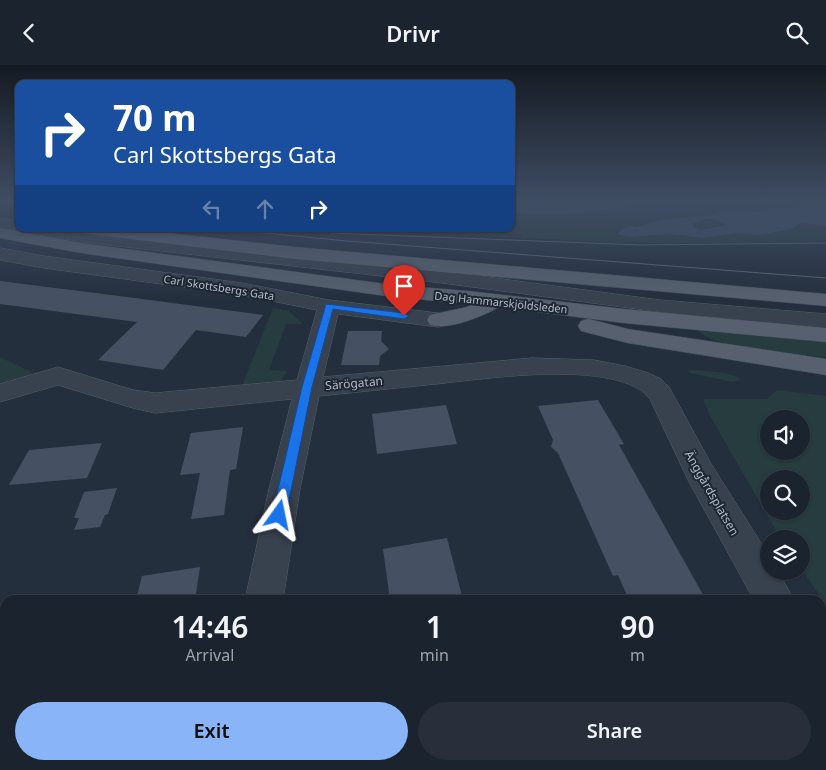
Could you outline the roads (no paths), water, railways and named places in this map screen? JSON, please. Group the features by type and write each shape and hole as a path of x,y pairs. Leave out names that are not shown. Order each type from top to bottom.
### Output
{"main road":[{"name":"Dag Hammarskjöldsleden","path":"0,233 81,248 393,291 660,313 826,335"},
{"path":"122,233 295,253 826,300"},
{"path":"721,350 682,339 666,327 660,313 674,299 704,298 826,308"},
{"path":"438,321 474,312 496,300 628,336 826,367"}],"street":[{"path":"59,233 490,283 660,313 826,321"},
{"name":"Carl Skottsbergs Gata","path":"0,254 44,262 242,289 329,306 438,321"},
{"path":"265,595 275,534 307,387 329,306"},
{"name":"Särögatan","path":"0,393 58,376 133,399 155,403 532,366 623,374 652,385"},
{"name":"Änggårdsplatsen","path":"652,385 660,394 691,458 772,595"}],"water":[{"path":"618,233 771,233 759,235 735,233 704,238 670,234 630,237 617,234"}],"tram line":[{"path":"264,233 826,278"},
{"path":"330,233 640,245 826,243"}]}
